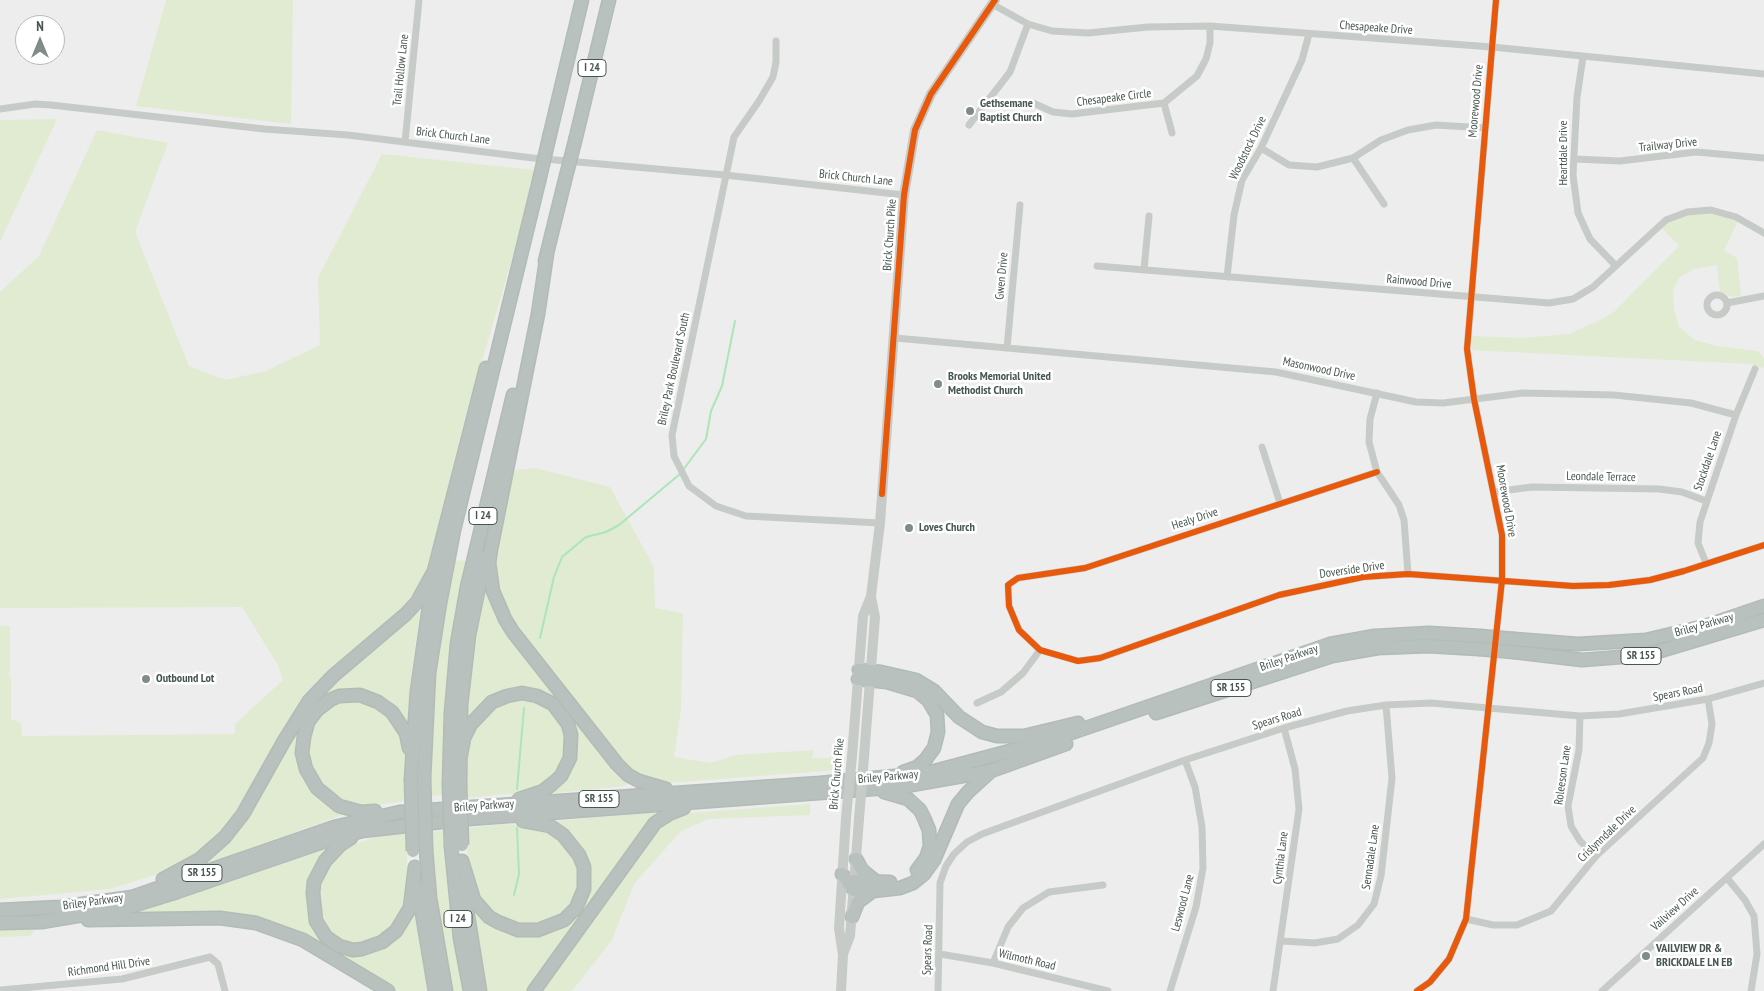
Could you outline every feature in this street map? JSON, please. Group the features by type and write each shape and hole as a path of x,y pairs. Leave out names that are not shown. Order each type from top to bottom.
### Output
{"highway":[{"name":"I 24","path":"446,991 430,898 419,851 418,778 428,690 440,603 454,530 582,0"},
{"name":"I 24","path":"470,991 460,938 456,845 452,703 457,644 467,587 609,0"},
{"path":"547,254 538,314 497,512 489,563 493,590 505,619 541,668 628,775 651,786 662,788 714,790"},
{"path":"412,762 418,682 434,571 480,387 516,272"},
{"path":"460,759 461,705 470,635 477,589 497,512"},
{"path":"60,907 131,889 164,878 183,870 215,847 243,814 309,701 333,676 406,614 417,602 434,571"},
{"name":"Briley Parkway","path":"0,910 60,907 132,897 334,827 400,812 820,783 927,773 1050,740 1330,644 1375,636 1429,634 1480,636 1578,644 1646,640 1705,626 1764,606"},
{"name":"Briley Parkway","path":"0,923 41,922 125,908 178,892 323,842 362,831 468,818 869,790 942,781 991,771 1108,728 1332,656 1378,648 1428,646 1479,649 1582,660 1647,655 1764,620"},
{"path":"864,675 916,680 934,691 959,717 982,732 997,736 1024,736 1144,708"},
{"path":"820,783 839,777 907,771 926,759 938,740 937,715 928,700 917,692 864,675"},
{"path":"454,783 464,738 471,724 492,702 507,696 522,694 537,696 553,704 568,724 571,735 570,758 561,776 552,784 531,796 484,806"},
{"path":"400,812 361,812 349,810 331,801 317,788 306,769 302,753 304,737 312,716 323,704 339,696 360,695 378,702 397,718 406,733 412,762 418,778"},
{"path":"848,883 876,887 906,886 924,874 938,852 958,804 991,771"},
{"path":"852,917 858,902 876,887 906,878 920,867 930,846 929,830 920,810 908,799 892,793 869,790"},
{"path":"534,991 654,823 671,813 702,802"},
{"path":"456,845 474,900 489,917 508,927 538,930 558,924 576,908 584,890 584,867 579,855 563,835 550,826 524,821 468,818"},
{"path":"362,831 332,852 314,882 312,902 316,921 331,941 345,948 362,949 389,937 402,924 410,908 414,867 419,851"},
{"path":"856,859 862,870 876,887"},
{"path":"462,860 463,886 480,991"},
{"path":"414,867 435,991"},
{"path":"41,922 206,918 256,922 303,940 388,991"}],"main road":[{"name":"Brick Church Pike","path":"843,955 850,936 852,917 848,883 846,818 852,756 875,617 871,596 880,523 895,338 904,194 915,130 931,94 994,2"},
{"name":"Brick Church Pike","path":"841,991 843,955 839,928 848,883 856,859 864,757 864,675"}],"street":[{"name":"Trail Hollow Lane","path":"405,142 419,0"},
{"name":"Moorewood Drive","path":"1417,991 1430,982 1449,959 1466,919 1502,580 1502,535 1474,399 1467,349 1496,0"},
{"name":"Chesapeake Drive","path":"994,2 1028,24 1052,31 1088,33 1148,27 1210,26 1492,48 1764,74"},
{"path":"969,125 1010,72 1028,24"},
{"name":"Chesapeake Circle","path":"1033,103 1054,112 1072,114 1164,103 1197,76 1206,59 1210,43 1210,26"},
{"name":"Woodstock Drive","path":"1227,277 1234,215 1242,180 1261,148 1302,60 1309,34"},
{"name":"Briley Park Boulevard South","path":"776,41 776,62 773,77 760,101 734,137 672,435 674,456 689,486 716,506 746,516 880,523"},
{"name":"Heartdale Drive","path":"1583,57 1577,97 1573,175 1578,213 1590,239 1616,266"},
{"path":"1164,103 1172,133"},
{"name":"Brick Church Lane","path":"0,109 35,104 51,105 264,129 348,134 533,158 725,175 904,194"},
{"path":"1261,148 1289,164 1317,167 1353,158 1381,140 1408,130 1436,124 1485,128"},
{"name":"Trailway Drive","path":"1574,159 1620,161 1696,152 1764,158"},
{"path":"1353,158 1384,204"},
{"name":"Gwen Drive","path":"1007,348 1020,206"},
{"name":"Rainwood Drive","path":"1097,266 1549,303 1573,299 1593,288 1666,220 1688,212 1712,210 1736,216 1764,233"},
{"path":"1144,270 1149,216"},
{"path":"1728,303 1764,296"},
{"name":"Masonwood Drive","path":"895,338 1276,372 1416,402 1443,404 1523,393 1614,395 1691,403 1736,415"},
{"name":"Stockdale Lane","path":"1706,563 1698,543 1700,522 1736,415 1755,369"},
{"path":"1377,393 1370,419 1369,442 1377,472 1399,505 1404,520 1408,574"},
{"path":"1262,447 1280,503"},
{"name":"Healy Drive","path":"1018,578 1085,568 1280,503 1342,486 1377,472"},
{"name":"Leondale Terrace","path":"1494,492 1532,487 1659,489 1682,492 1706,501"},
{"name":"Doverside Drive","path":"1018,578 1008,585 1009,606 1018,630 1040,650 1078,662 1100,658 1279,596 1363,577 1408,574 1573,586 1609,585 1650,580 1764,545"},
{"path":"977,704 1001,692 1023,673 1040,650"},
{"name":"Spears Road","path":"938,991 940,883 946,866 954,854 967,842 982,834 1185,760 1284,728 1340,713 1386,705 1431,704 1580,716 1647,710 1708,699 1764,683"},
{"name":"Crislynndale Drive","path":"1466,919 1493,925 1517,925 1551,911 1596,856 1703,758 1709,743 1712,724 1708,699"},
{"name":"Sennadale Lane","path":"1282,941 1315,943 1338,939 1358,925 1374,904 1381,876 1392,778 1386,705"},
{"name":"Roleeson Lane","path":"1580,716 1579,750 1568,806 1570,826 1580,841 1596,856"},
{"name":"Cynthia Lane","path":"1273,991 1282,941 1299,809 1295,769 1284,728"},
{"name":"Leswood Lane","path":"1170,991 1181,949 1196,908 1203,868 1202,827 1195,787 1185,760"},
{"name":"Vailview Drive","path":"1602,991 1764,844"},
{"path":"1726,878 1746,900 1754,916 1757,954 1751,991"},
{"path":"993,963 1008,927 1023,908 1049,892 1103,885"},
{"name":"Wilmoth Road","path":"940,954 993,963 1108,991"},
{"name":"Richmond Hill Drive","path":"0,990 122,979 210,957 218,964 224,991"}],"green space":[{"path":"166,0 293,0 291,124 136,106"},
{"path":"57,119 0,242 0,120"},
{"path":"97,130 168,143 135,232 189,366 226,380 266,371 320,345 318,278 382,154 534,170 518,239 463,425 430,561 423,583 412,599 396,616 338,662 307,692 283,729 235,817 216,839 192,858 171,870 110,889 0,899 0,626 10,626 10,672 8,674 11,678 11,719 21,723 22,736 235,734 235,724 283,680 278,665 242,607 0,608 0,292 39,256"},
{"path":"1710,213 1738,221 1724,250 1737,258 1741,296 1731,297 1720,291 1717,265 1694,269 1680,277 1673,290 1674,309 1679,327 1695,340 1716,346 1758,351 1764,358 1764,368 1751,364 1471,350 1472,336 1521,338 1569,334 1600,320 1615,311 1679,246 1662,228 1666,224 1691,214"},
{"path":"535,468 610,487 654,567 655,608 683,613 681,709 674,757 711,763 736,755 814,750 812,758 837,758 838,770 669,783 657,782 641,776 629,767 517,628 502,604 494,567 510,471"},
{"path":"452,560 467,561 453,630 446,688 442,795 429,796 434,674"},
{"path":"486,570 489,588 627,783 625,786 546,794 571,764 559,704 498,694 480,706 467,719 475,635"},
{"path":"417,610 420,612 412,670 409,729 369,693 318,704 300,762 348,813 203,865 202,862 219,848 314,701"},
{"path":"519,699 533,700 543,704 554,713 561,724 566,740 562,763 538,789 529,792 466,798 466,753 469,736 488,712 499,705"},
{"path":"346,700 364,701 378,706 390,718 401,735 405,754 405,801 364,807 350,806 327,793 310,764 307,751 313,725 321,713 333,705"},
{"path":"810,804 810,815 708,819 681,831 634,884 612,940 572,991 542,991 643,840 677,814"},
{"path":"656,812 660,814 641,832 529,991 486,991 474,914 478,912 496,926 559,928 588,883 552,821"},
{"path":"504,824 542,827 558,836 573,856 577,870 578,884 576,897 563,916 539,926 516,925 497,917 475,893 468,858 467,828"},
{"path":"405,831 408,874 405,910 391,930 370,942 358,944 344,942 334,936 320,918 318,891 327,867 338,854 350,846 374,837"},
{"path":"443,831 449,908 464,991 450,991 438,923 430,832"},
{"path":"325,847 333,848 327,853 311,918 354,952 411,916 415,916 429,991 395,991 289,928 262,919 130,914 170,902"},
{"path":"0,930 33,930 34,932 30,936 0,937"}],"waterway":[{"path":"683,470 706,439 711,411 722,386 735,321"},
{"path":"540,638 554,577 562,557 586,537 606,532 619,525 680,474"},
{"path":"517,789 524,708"},
{"path":"514,895 519,874 517,828"}],"cycle path":[{"path":"882,494 904,195 915,130 931,94 995,0"},
{"path":"1417,991 1430,982 1449,959 1466,919 1502,580 1502,535 1474,399 1467,349 1496,0"},
{"path":"1377,472 1085,568 1018,578 1008,585 1009,606 1019,630 1040,650 1078,661 1100,658 1279,595 1363,577 1408,574 1573,586 1609,585 1650,580 1764,545"}],"place":[{"name":"Gethsemane Baptist Church","path":"970,111"},
{"name":"Brooks Memorial United Methodist Church","path":"938,384"},
{"name":"Loves Church","path":"909,528"},
{"name":"Outbound Lot","path":"146,679"},
{"name":"VAILVIEW DR & BRICKDALE LN EB","path":"1646,956"}]}
